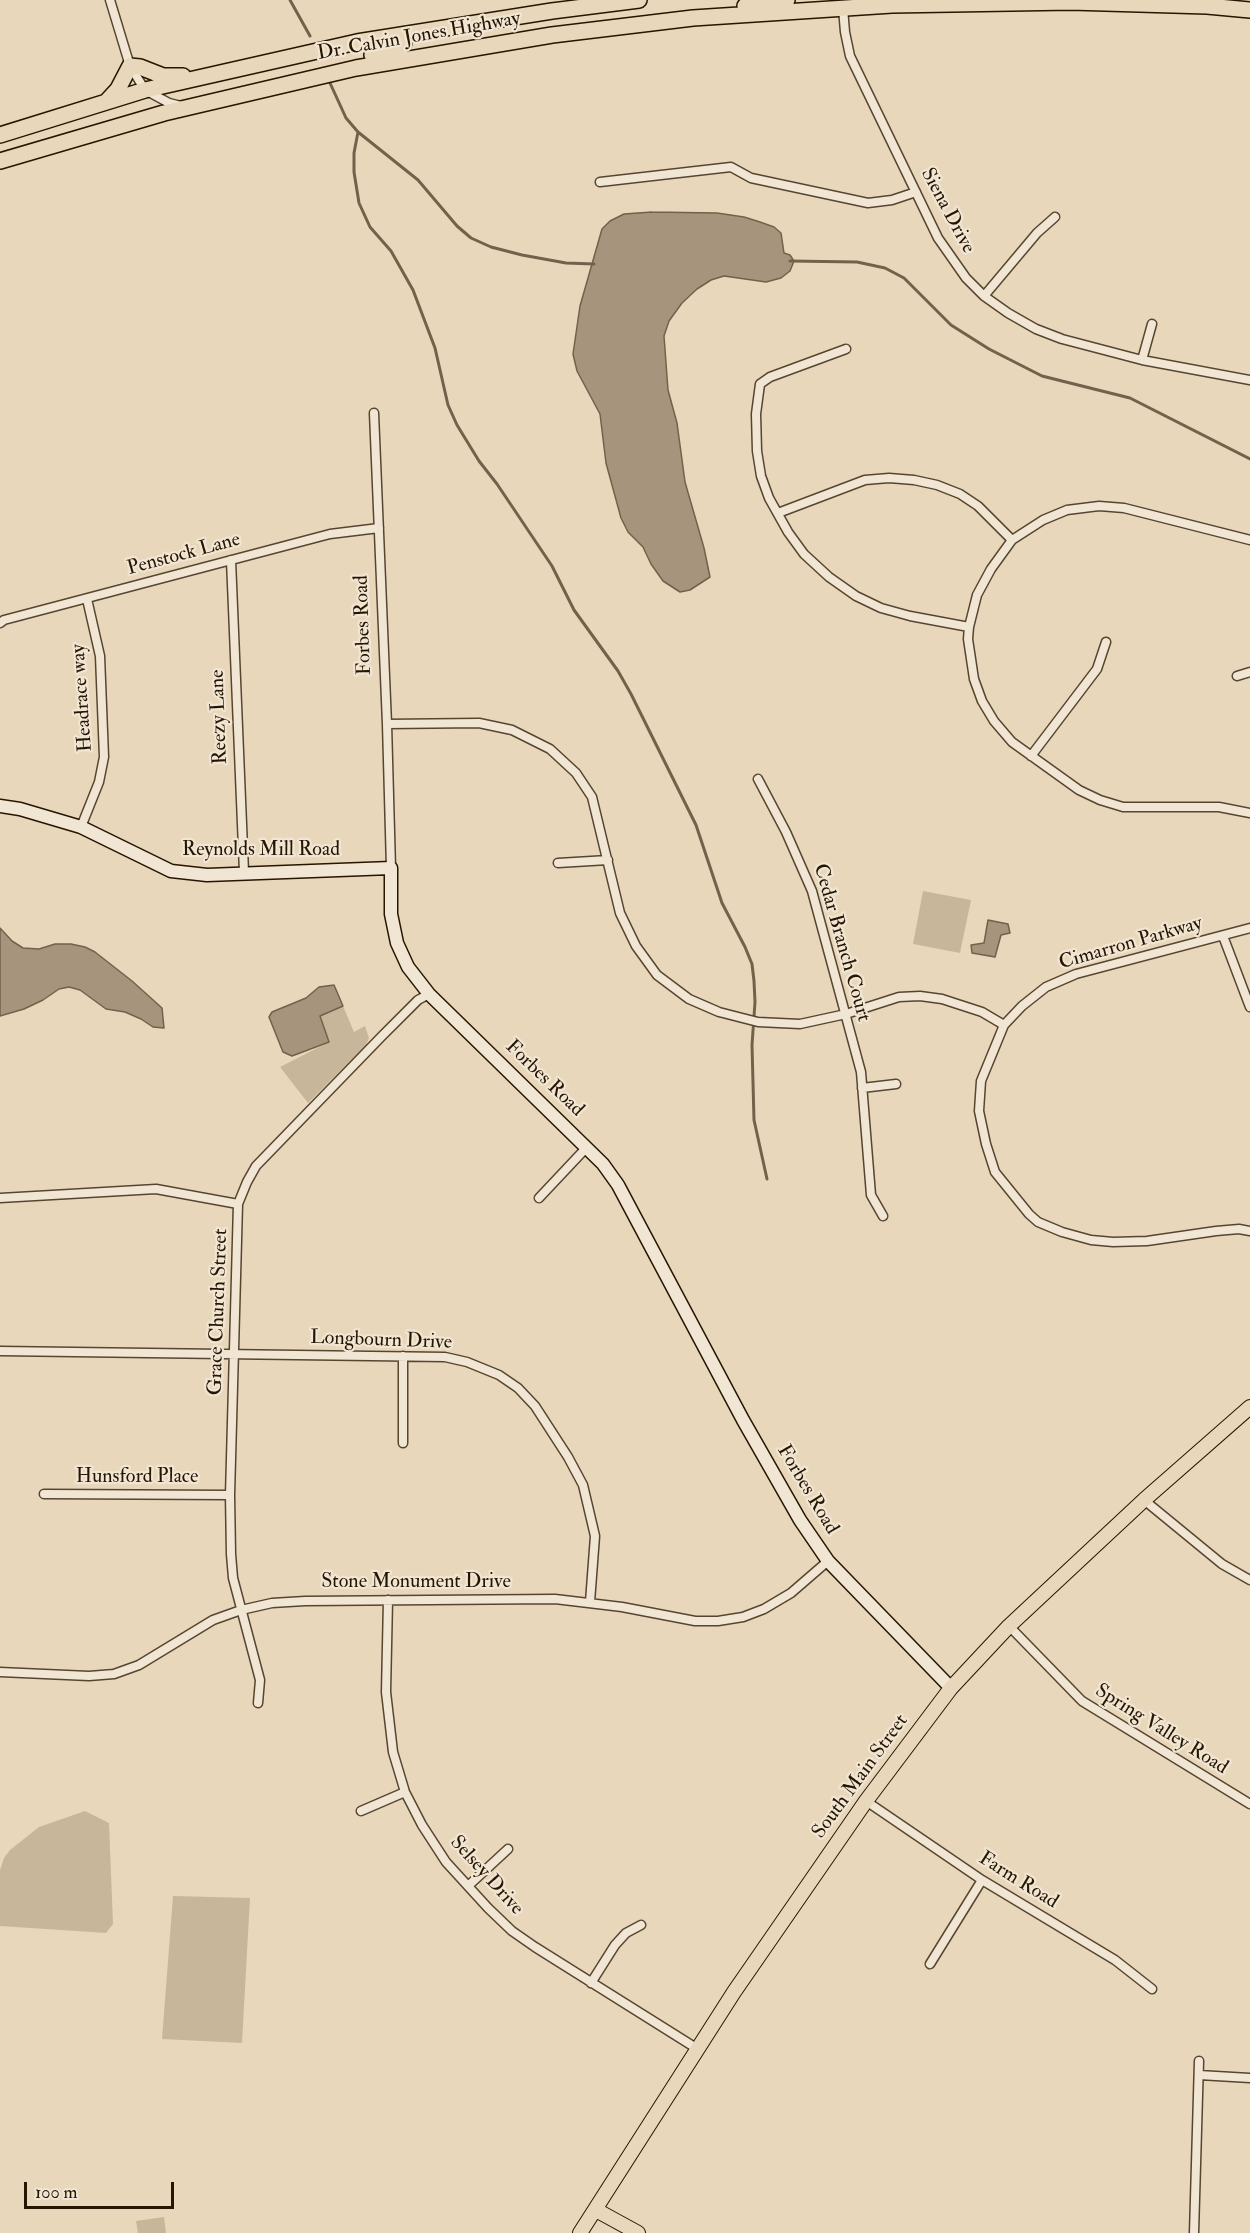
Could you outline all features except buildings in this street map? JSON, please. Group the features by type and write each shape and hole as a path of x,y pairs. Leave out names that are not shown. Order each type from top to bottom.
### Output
{"highway":[{"name":"Dr. Calvin Jones Highway","path":"0,135 145,90 357,42 639,0"},
{"path":"693,18 714,10 787,0"},
{"name":"Dr. Calvin Jones Highway","path":"0,161 188,108 356,68 552,34 844,4 1123,2 1250,10"},
{"path":"431,55 432,45 439,39 542,21 578,8"},
{"path":"255,92 332,64 397,50 402,46 403,35"},
{"path":"106,102 122,83 130,66 140,67 163,76 207,76"}],"main road":[{"name":"South Main Street","path":"580,2233 696,2048 866,1801 951,1688 1009,1626 1144,1500 1250,1407"},
{"path":"596,2210 638,2233"}],"street":[{"path":"110,0 130,66 145,90 169,103 188,108"},
{"name":"Siena Drive","path":"844,4 845,32 850,56 938,238 956,266 984,296 1036,329 1062,339 1142,360 1250,380"},
{"path":"600,182 731,167 751,178 868,203 892,200 916,192"},
{"path":"984,296 1037,233 1055,218"},
{"path":"1142,360 1152,324"},
{"path":"846,350 770,377 760,384 756,414 759,465 769,498 788,532 804,554 829,577 856,596 881,608 910,616 969,627"},
{"name":"Forbes Road","path":"374,413 387,724 392,914 397,944 408,967 429,994 587,1147 618,1185 800,1520 828,1561 951,1688"},
{"path":"778,513 865,480 908,479 937,485 960,494 978,506 1012,540"},
{"path":"1250,540 1146,512 1099,506 1067,510 1043,520 1012,540 991,569 977,595 969,627 971,661 982,701 994,721 1012,742 1079,790 1100,800 1124,807 1219,807 1250,813"},
{"name":"Penstock Lane","path":"0,623 4,620 330,534 379,528"},
{"name":"Reezy Lane","path":"231,560 244,872"},
{"name":"Headrace way","path":"81,827 99,782 104,757 100,656 87,599"},
{"path":"1031,756 1097,669 1106,642"},
{"path":"1237,676 1250,672"},
{"path":"387,724 479,723 512,730 550,749 576,773 592,797 620,913 636,946 657,975 689,999 719,1012 758,1023 800,1024 846,1014 899,998 920,996 942,999 982,1012 1004,1025"},
{"name":"Cedar Branch Court","path":"758,779 786,832 812,891 861,1072 871,1195 883,1216"},
{"name":"Reynolds Mill Road","path":"0,806 20,809 81,827 171,871 207,875 391,868"},
{"path":"558,863 608,860"},
{"name":"Cimarron Parkway","path":"1250,928 1076,974 1046,987 1022,1006 1004,1025 981,1081 979,1111 995,1172 1038,1222 1091,1240 1113,1242 1147,1241 1239,1229 1250,1231"},
{"path":"1223,936 1250,1007"},
{"name":"Grace Church Street","path":"258,1703 260,1680 233,1578 230,1495 238,1204 256,1166 418,1000 429,994"},
{"path":"862,1088 896,1084"},
{"path":"539,1198 587,1147"},
{"path":"0,1198 156,1189 238,1204"},
{"name":"Longbourn Drive","path":"0,1351 445,1357 467,1362 499,1375 518,1388 535,1406 583,1485 595,1536 590,1602"},
{"path":"403,1356 403,1443"},
{"name":"Hunsford Place","path":"44,1494 230,1495"},
{"path":"1144,1500 1222,1564 1250,1580"},
{"name":"Stone Monument Drive","path":"0,1672 89,1677 114,1674 139,1665 213,1620 241,1610 272,1603 555,1599 590,1602 694,1621 718,1622 764,1609 791,1593 828,1561"},
{"name":"Selsey Drive","path":"388,1600 386,1692 393,1752 405,1792 422,1825 446,1862 512,1931 696,2048"},
{"name":"Spring Valley Road","path":"1009,1626 1082,1701 1250,1804"},
{"path":"361,1810 405,1792"},
{"name":"Farm Road","path":"866,1801 982,1880 1115,1960 1152,1989"},
{"path":"468,1886 508,1849"},
{"path":"930,1964 982,1880"},
{"path":"591,1983 615,1945 626,1933 641,1925"},
{"path":"1194,2233 1199,2061"},
{"path":"1199,2075 1250,2078"}],"shaded area":[{"path":"717,213 760,222 774,227 781,233 784,253 790,255 794,261 790,271 781,278 766,282 724,276 711,280 682,303 669,321 664,336 668,390 677,423 685,482 710,577 690,590 680,592 663,581 643,547 628,532 621,518 606,463 600,414 577,371 573,354 580,306 602,229 610,221 624,214"},
{"path":"923,891 971,900 960,953 913,944"},
{"path":"988,920 1008,924 1010,933 1001,935 995,957 972,953 971,945 984,943"},
{"path":"0,928 12,941 23,948 39,949 55,944 71,944 95,952 162,1008 164,1028 153,1027 125,1012 106,1009 80,990 69,987 59,989 24,1009 0,1016"},
{"path":"334,985 343,1006 320,1016 329,1042 292,1056 283,1052 269,1017 272,1012 306,998 319,987"},
{"path":"343,1006 354,1032 365,1026 369,1038 366,1045 308,1103 280,1067 329,1042 320,1015"},
{"path":"85,1811 109,1823 113,1924 106,1933 0,1926 0,1870 4,1858 10,1850 39,1827"},
{"path":"173,1896 250,1898 242,2043 162,2039"},
{"path":"164,2217 166,2233 138,2233 136,2221"}],"waterway":[{"path":"290,0 310,36"},
{"path":"330,83 346,118 358,132 418,180 457,226 471,238 491,247 522,255 566,263 594,264"},
{"path":"358,132 354,153 354,172 359,203 370,227 391,251 413,290 435,348 448,405 457,425 479,461 552,566 574,610 618,671 631,694 696,825 722,903 752,964 755,1002 752,1045 754,1120 767,1179"},
{"path":"790,261 857,262 885,268 904,278 951,325 989,349 1042,376 1130,398 1250,459"}]}
